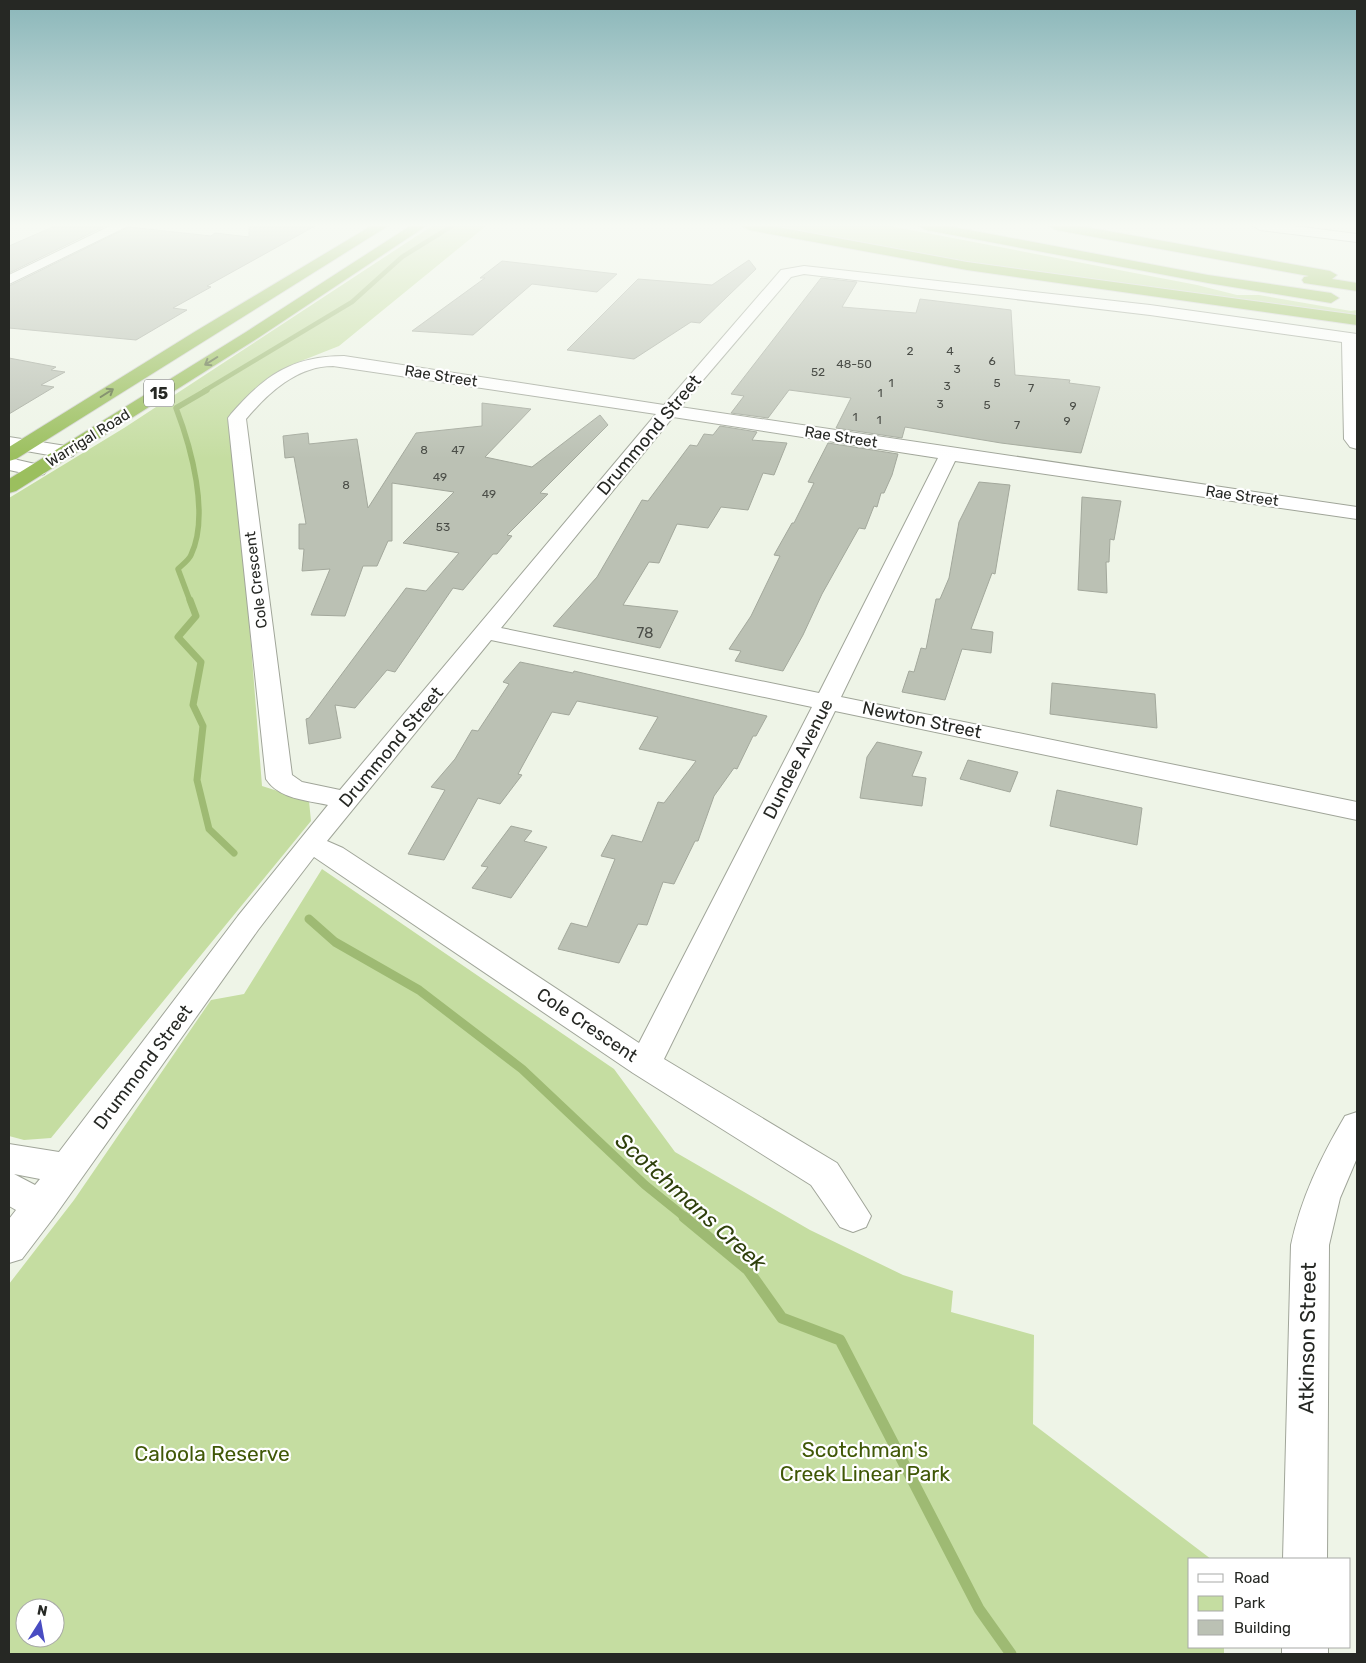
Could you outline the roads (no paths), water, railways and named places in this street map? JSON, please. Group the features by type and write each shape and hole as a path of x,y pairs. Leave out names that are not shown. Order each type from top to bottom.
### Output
{"highway":[{"name":"Warrigal Road","path":"9,455 17,444 252,304"},
{"name":"Warrigal Road","path":"9,487 300,304"},
{"path":"1239,304 1357,320"}],"street":[{"name":"Drummond Street","path":"9,1247 248,923 310,844 668,411 760,304"},
{"name":"Drummond Street","path":"1094,304 1354,339"},
{"path":"1354,339 1353,439 1357,443"},
{"name":"Rae Street","path":"326,360 351,362 949,454 1357,513"},
{"name":"Cole Crescent","path":"326,360 299,366 257,398 237,418 279,779 294,788 346,800"},
{"path":"17,444 66,452"},
{"name":"Dundee Avenue","path":"645,1064 828,701 949,454"},
{"path":"9,464 37,470"},
{"name":"Newton Street","path":"486,632 1357,811"},
{"name":"Cole Crescent","path":"310,844 333,855 645,1064 824,1174 853,1216"},
{"name":"Atkinson Street","path":"1306,1558 1306,1423 1310,1244 1315,1214 1341,1153 1357,1126"},
{"path":"9,1159 67,1168"},
{"path":"9,1188 41,1206"}],"waterway":[{"name":"Scotchmans Creek","path":"204,391 349,304"},
{"name":"Scotchmans Creek","path":"190,601 178,569 190,557 196,539 199,521 199,501 192,461 176,408 207,390"},
{"name":"Scotchmans Creek","path":"190,600 196,616 178,637 201,662 193,705 203,726 197,780 209,829 234,853"},
{"name":"Scotchmans Creek","path":"309,919 335,942 419,990 522,1069 645,1185 686,1218"},
{"name":"Scotchmans Creek","path":"684,1217 748,1270 782,1318 840,1340 979,1609 1011,1654"}],"park label":[{"name":"Caloola Reserve","path":"212,1453"},
{"name":"Scotchman's Creek Linear Park","path":"865,1461"}]}
